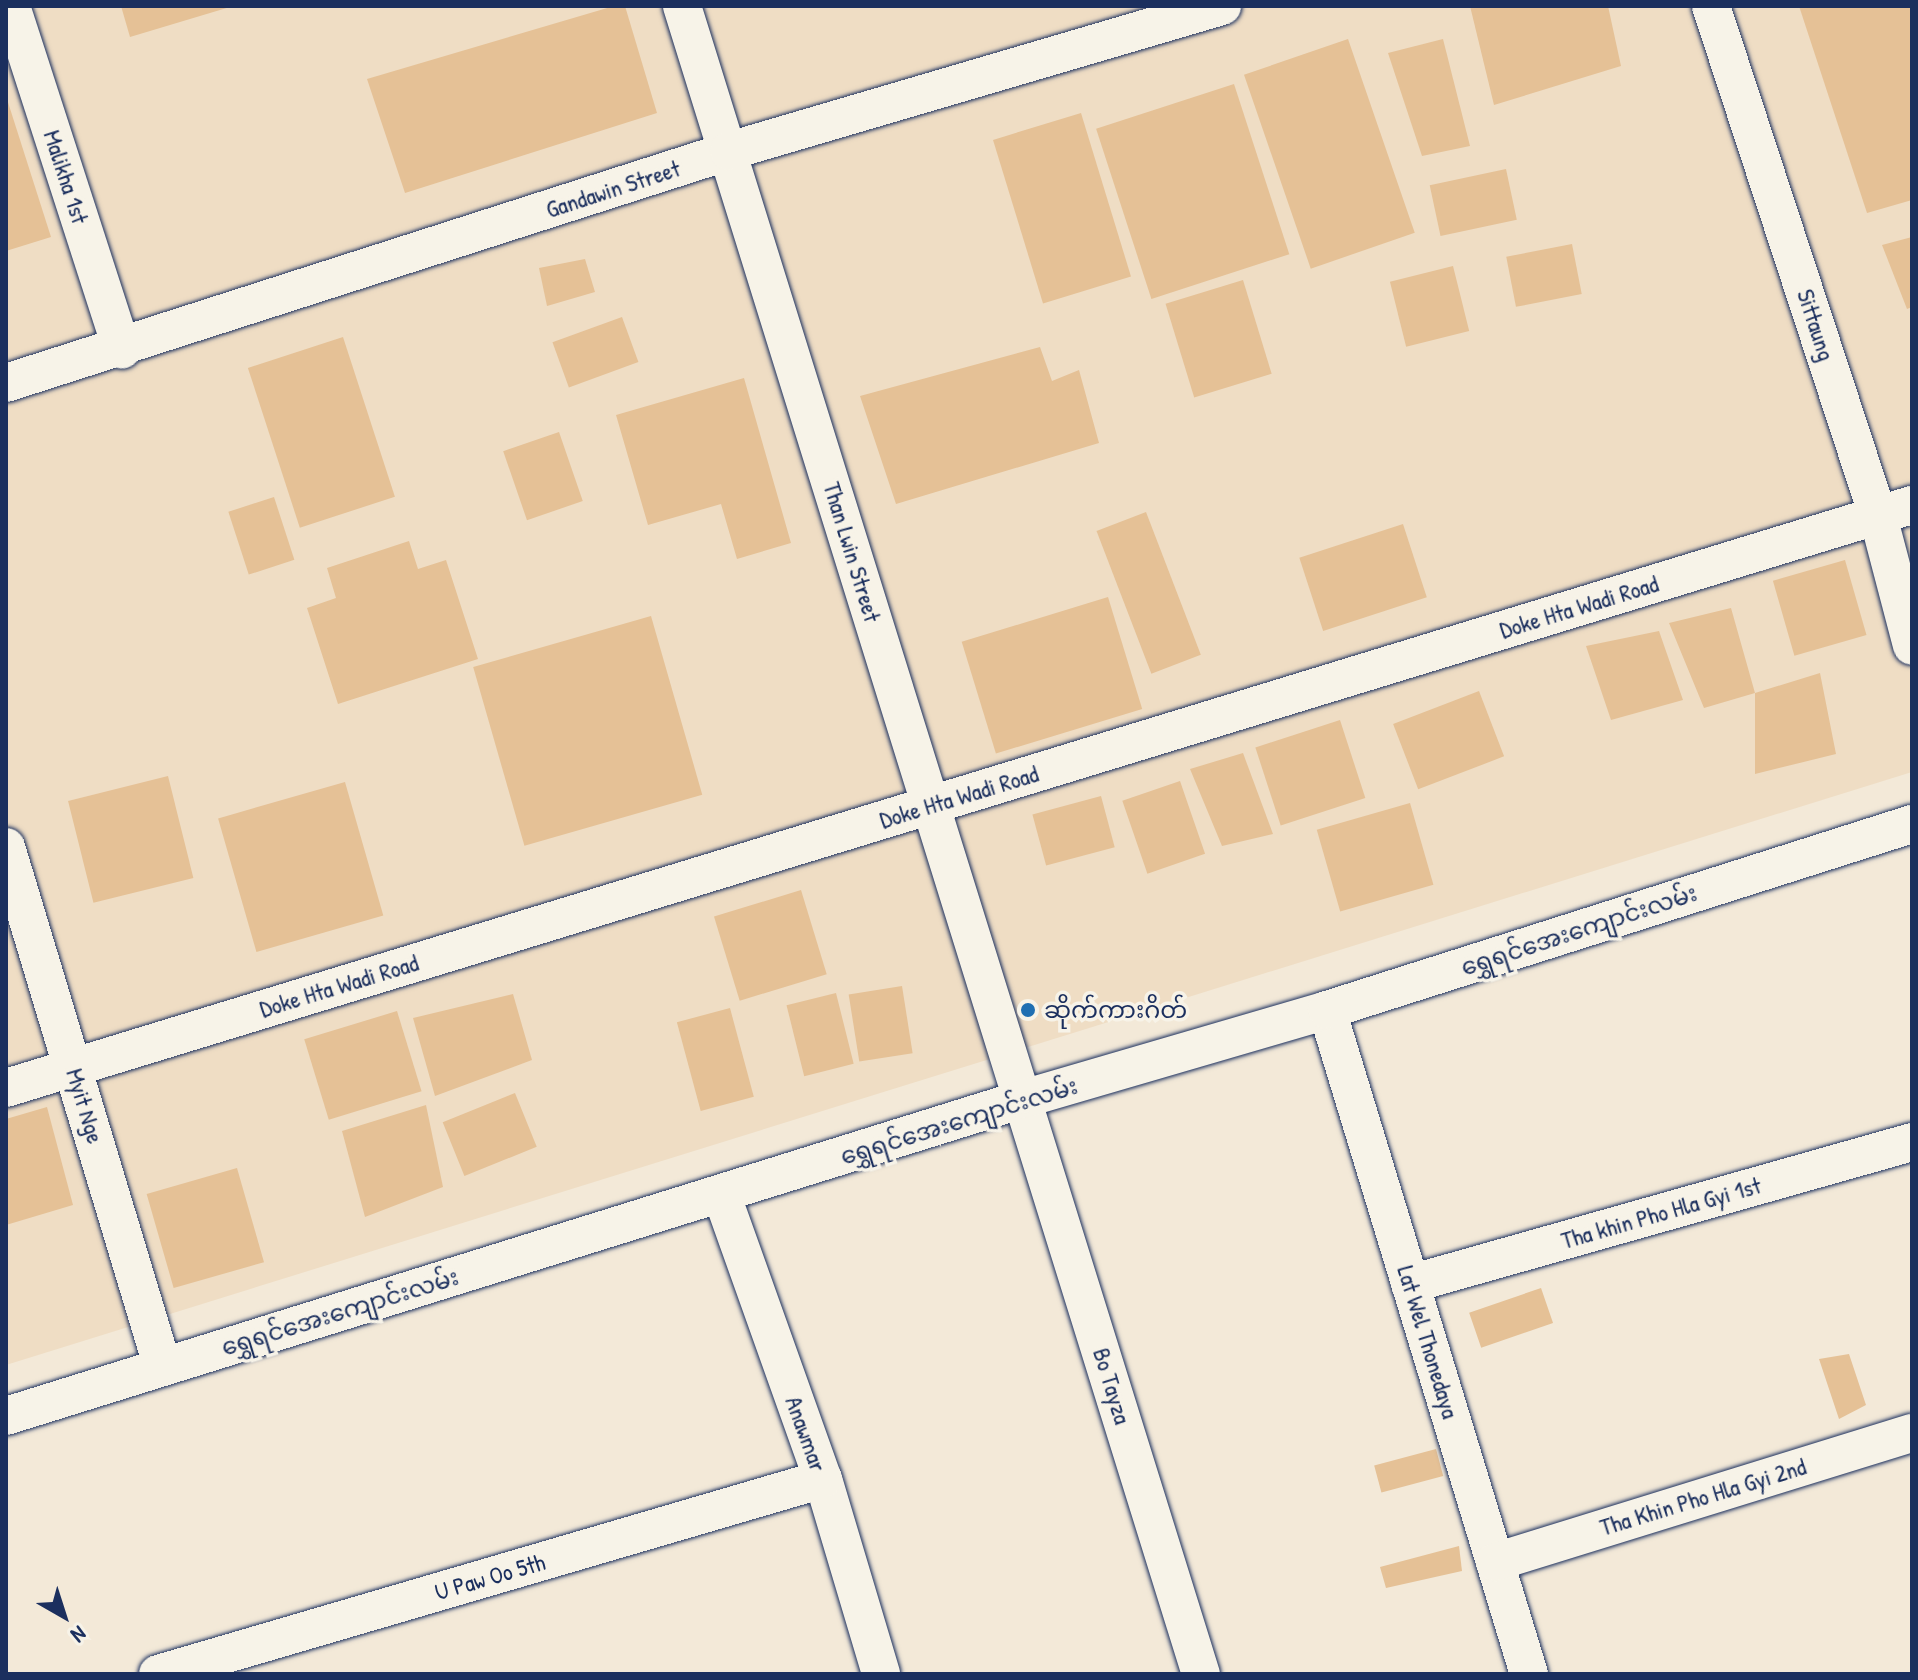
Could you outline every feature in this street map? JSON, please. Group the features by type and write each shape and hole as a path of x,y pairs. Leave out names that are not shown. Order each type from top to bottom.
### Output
{"street":[{"name":"Malikha 1st","path":"11,6 122,349"},
{"name":"Than Lwin Street","path":"682,6 1023,1099"},
{"name":"Gandawin Street","path":"6,383 122,349 729,151 1222,6"},
{"name":"Sittaung","path":"1711,6 1895,511 1912,646"},
{"name":"Doke Hta Wadi Road","path":"6,1088 1895,511"},
{"name":"ရွှေရင်အေးကျောင်းလမ်း","path":"6,1416 162,1365 722,1196 1023,1099 1327,1010 1912,824"},
{"name":"Myit Nge","path":"6,847 162,1365"},
{"name":"Lat Wel Thonedaya","path":"1327,1010 1529,1674"},
{"name":"Bo Tayza","path":"1023,1099 1201,1674"},
{"name":"Tha khin Pho Hla Gyi 1st","path":"1410,1284 1912,1142"},
{"name":"Anawmar","path":"722,1196 823,1479 881,1674"},
{"name":"Tha Khin Pho Hla Gyi 2nd","path":"1495,1562 1912,1433"},
{"name":"U Paw Oo 5th","path":"158,1674 823,1479"}],"shaded area":[{"path":"6,6 1912,6 1912,772 6,1365"}],"building":[{"path":"121,6 230,6 230,7 130,37"},
{"path":"614,6 625,6 657,113 405,193 367,79"},
{"path":"1470,6 1608,6 1621,66 1494,105"},
{"path":"1799,6 1912,6 1912,200 1867,213"},
{"path":"1348,39 1415,233 1311,269 1244,75"},
{"path":"1443,39 1470,146 1422,156 1388,53"},
{"path":"1234,84 1289,254 1151,299 1096,129"},
{"path":"6,96 51,237 6,251"},
{"path":"1081,113 1131,277 1043,303 993,140"},
{"path":"1506,169 1517,220 1441,236 1430,185"},
{"path":"1912,237 1912,307 1907,309 1882,245"},
{"path":"1572,244 1582,294 1516,307 1506,257"},
{"path":"585,259 595,292 547,306 539,268"},
{"path":"1453,266 1469,331 1406,347 1390,282"},
{"path":"1243,280 1272,374 1194,397 1166,304"},
{"path":"622,317 638,362 569,387 552,342"},
{"path":"343,337 395,497 300,528 248,368"},
{"path":"1040,347 1052,381 1079,370 1099,443 896,504 860,396"},
{"path":"744,378 791,543 737,559 721,504 648,525 616,415"},
{"path":"559,432 583,501 527,520 503,451"},
{"path":"274,497 294,560 249,575 228,512"},
{"path":"1146,512 1201,655 1151,674 1097,531"},
{"path":"1403,524 1427,597 1323,631 1299,558"},
{"path":"409,541 418,569 446,560 478,659 338,704 307,608 336,598 327,568"},
{"path":"1845,560 1866,635 1794,656 1773,581"},
{"path":"1108,597 1142,709 996,754 962,642"},
{"path":"1731,608 1755,693 1704,708 1669,623"},
{"path":"651,616 702,795 524,846 473,667"},
{"path":"1659,631 1683,700 1611,720 1586,646"},
{"path":"1820,673 1836,754 1755,774 1755,693"},
{"path":"1479,691 1504,756 1418,789 1393,724"},
{"path":"1340,720 1365,798 1281,825 1255,748"},
{"path":"1243,753 1273,834 1222,846 1190,769"},
{"path":"168,776 193,878 93,903 68,801"},
{"path":"1180,781 1205,854 1147,874 1122,801"},
{"path":"345,782 383,916 256,952 218,818"},
{"path":"1101,796 1115,847 1046,866 1032,814"},
{"path":"1410,803 1433,885 1340,911 1317,830"},
{"path":"801,890 827,974 740,1001 714,917"},
{"path":"902,986 913,1053 859,1062 849,994"},
{"path":"836,993 854,1064 804,1076 787,1005"},
{"path":"513,994 532,1060 435,1096 413,1018"},
{"path":"730,1008 754,1097 701,1111 677,1022"},
{"path":"397,1011 422,1091 329,1120 304,1039"},
{"path":"515,1093 537,1147 464,1176 443,1122"},
{"path":"426,1105 443,1187 365,1217 342,1131"},
{"path":"47,1107 73,1205 6,1225 6,1119"},
{"path":"237,1168 264,1262 174,1288 147,1194"},
{"path":"1541,1288 1553,1323 1481,1348 1469,1313"},
{"path":"1849,1354 1866,1405 1839,1419 1819,1359"},
{"path":"1436,1449 1443,1476 1381,1493 1374,1466"},
{"path":"1459,1546 1462,1571 1386,1588 1380,1567"}],"place":[{"name":"ဆိုက်ကားဂိတ်","path":"1028,1010"}]}
